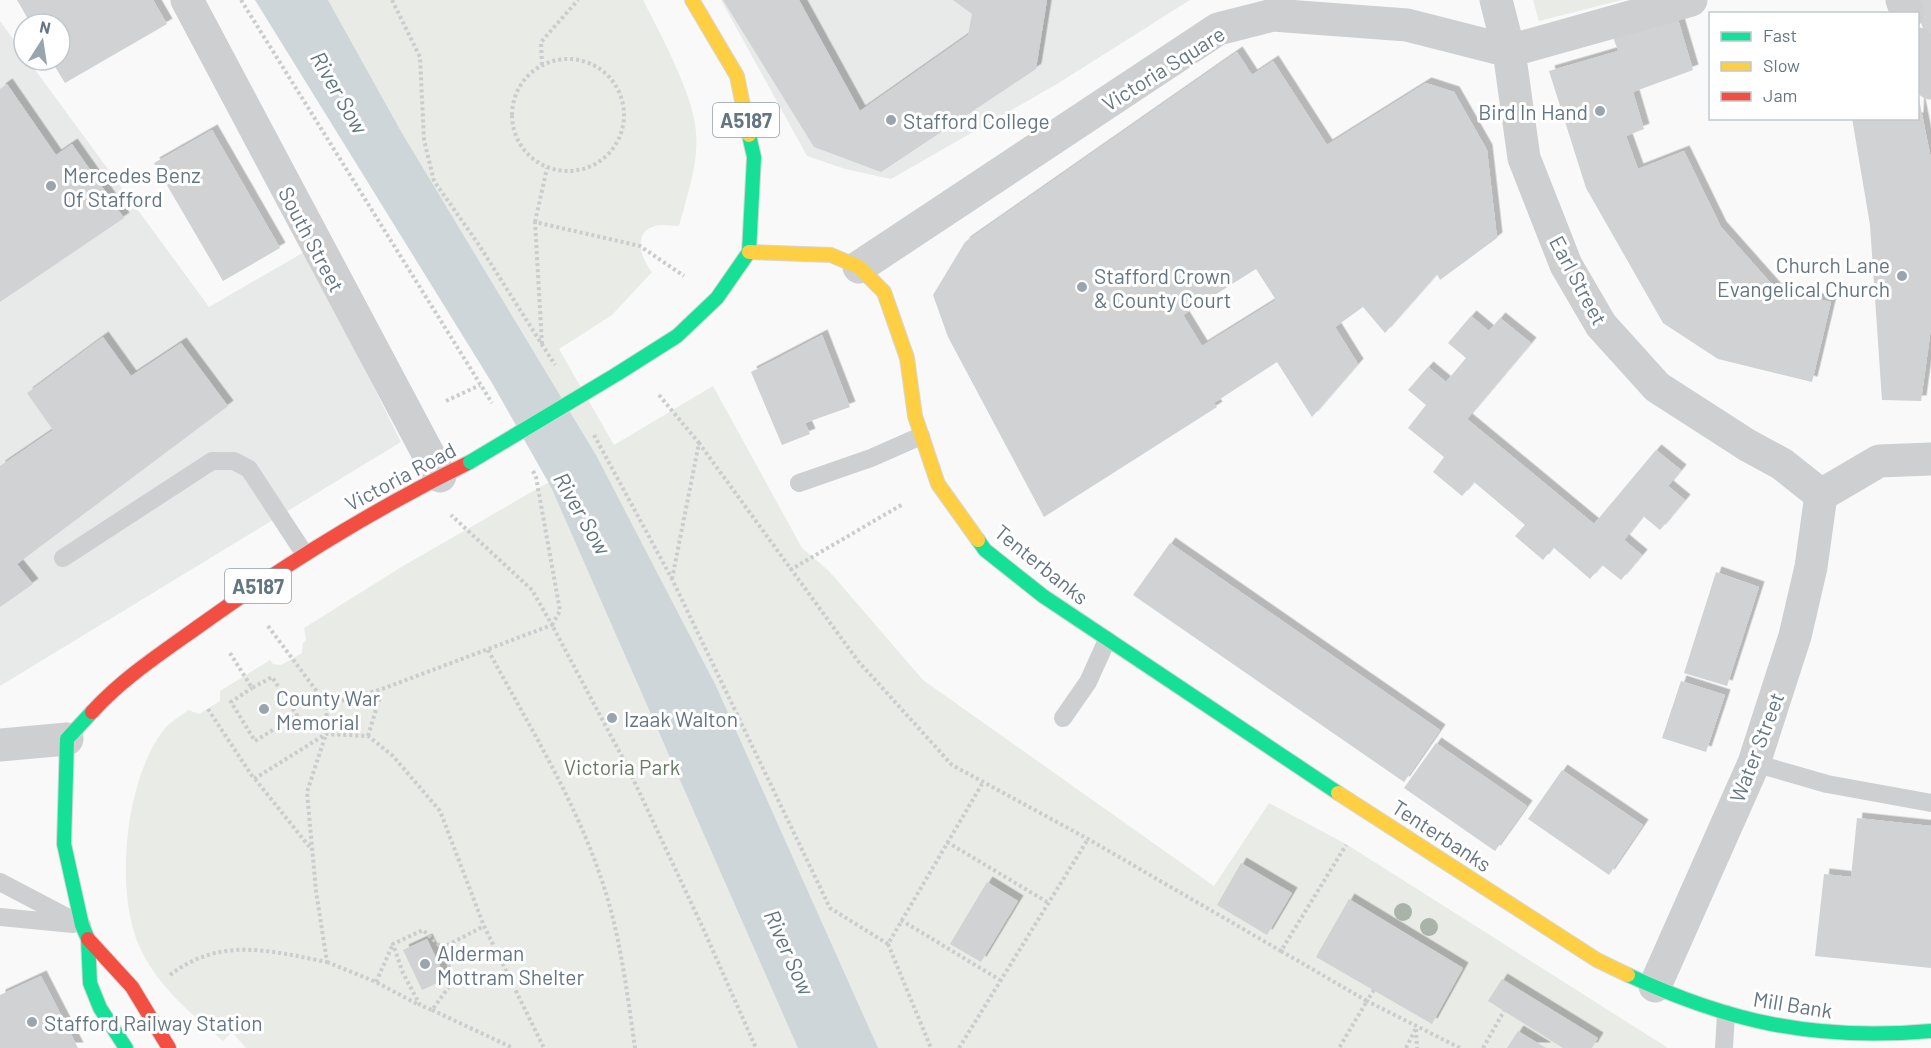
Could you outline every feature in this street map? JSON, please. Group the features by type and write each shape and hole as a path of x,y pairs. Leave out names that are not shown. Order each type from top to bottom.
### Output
{"main road":[{"name":"A5187","path":"692,0 737,76 754,157 749,252"},
{"name":"Victoria Road","path":"67,739 118,684 304,553 440,476 470,462 634,366 677,336 717,298 749,252"},
{"name":"Tenterbanks","path":"749,252 831,255 859,267 884,292 907,358 915,416 938,484 985,550 1043,596 1275,753 1597,960 1654,986"},
{"path":"67,739 64,844 85,932 90,983 100,1008 126,1048"},
{"path":"85,932 132,987 169,1048"},
{"name":"Mill Bank","path":"1654,986 1726,1014 1819,1032 1891,1036 1931,1031"}],"street":[{"name":"South Street","path":"187,0 440,476"},
{"name":"Earl Street","path":"1496,0 1509,51 1524,158 1566,265 1601,325 1657,387 1747,446 1782,464 1821,495"},
{"path":"1509,51 1691,0"},
{"name":"Victoria Square","path":"859,267 1218,29 1273,15 1329,19 1407,25 1509,51"},
{"path":"1919,50 1931,83"},
{"path":"1821,495 1879,460 1931,459"},
{"name":"Water Street","path":"1654,986 1754,763 1796,636 1811,567 1821,495"},
{"path":"0,745 67,739"}],"lane":[{"path":"799,483 870,458 921,436"},
{"path":"63,558 212,461 234,461 249,469 304,553"},
{"path":"1063,718 1088,682 1107,640"},
{"path":"1754,763 1827,784 1931,803"},
{"path":"0,882 85,932"},
{"path":"0,917 85,932"},
{"path":"1724,1048 1726,1014"}],"path":[{"path":"241,0 493,405"},
{"path":"392,0 420,57 424,140 434,181 477,242 559,372"},
{"path":"542,65 541,42 578,0"},
{"path":"573,59 589,62 614,82 625,112 623,128 608,156 594,165 579,171 547,168 522,148 515,134 512,118 513,102 519,87 542,65 573,59"},
{"path":"542,345 535,222 547,168"},
{"path":"535,222 640,246 717,298"},
{"path":"634,366 699,443 858,661 952,765 982,784 1088,839 1367,1001 1416,1028 1460,1048"},
{"path":"593,434 672,579 830,908 888,944 931,1048"},
{"path":"672,579 699,443"},
{"path":"327,705 382,689 418,673 552,626 560,610 536,477 530,466"},
{"path":"790,570 938,484"},
{"path":"467,529 532,590 627,766 756,1048"},
{"path":"246,595 327,705 326,734 308,792 312,851 327,962"},
{"path":"488,650 580,825 602,880 618,949 635,1048"},
{"path":"242,672 252,688"},
{"path":"272,677 297,715 255,741 231,702 252,688 272,677"},
{"path":"368,736 382,689"},
{"path":"208,709 254,779 312,851"},
{"path":"254,779 326,734 368,736 393,756 440,811 484,926 544,1048"},
{"path":"888,944 982,784"},
{"path":"1281,951 1367,811"},
{"path":"959,1048 1088,839"},
{"path":"947,842 1047,902"},
{"path":"901,920 1000,980"},
{"path":"442,948 484,926"},
{"path":"376,982 393,944 423,930 442,948 453,980 432,1010"},
{"path":"393,944 403,973 420,1005"},
{"path":"132,987 157,985 187,962 211,952 261,949 327,962 376,982 513,1048"},
{"path":"1340,1048 1374,990"},
{"path":"1483,1048 1504,1011"},
{"path":"1406,1048 1416,1028"},
{"path":"1416,1028 1417,1048"}],"shaded area":[{"name":"Stafford College","path":"721,0 1190,0 1057,84 891,179 845,169 807,156"},
{"path":"0,21 12,38 12,72 37,72 209,307 306,251 401,442 0,686"}],"green space":[{"name":"Victoria Park","path":"328,0 643,0 683,83 694,117 696,156 679,226 655,226 643,234 642,253 652,272 612,315 559,349 614,445 713,386 802,548 829,571 923,680 1214,886 1269,803 1346,844 1668,1048 246,1048 232,1032 223,1041 177,1000 157,976 141,950 132,926 127,898 128,836 141,774 152,748 166,727 188,710 199,714 220,701 220,691 270,660 273,664 281,665 302,653 303,643 306,640 304,628 403,566 596,455 402,133"},
{"path":"1533,0 1622,0 1539,21"}],"water":[{"name":"River Sow","path":"255,0 328,0 402,133 596,455 716,686 878,1048 798,1048 551,487 492,383"}],"building":[{"path":"17,0 153,0 167,24 65,83 58,72 72,72 72,12 24,12"},
{"path":"723,0 799,0 860,111 968,35 972,14 953,0 1047,0 1036,69 881,172 814,147"},
{"path":"1913,0 1931,0 1931,51 1919,12"},
{"path":"1677,16 1693,70 1633,92 1644,129 1626,136 1638,169 1684,151 1721,227 1776,289 1831,302 1812,382 1718,359 1663,323 1586,188 1549,71 1618,51 1612,34"},
{"name":"Stafford Crown & County Court","path":"1237,52 1252,75 1273,61 1327,145 1426,83 1454,92 1487,150 1497,238 1440,280 1437,274 1385,333 1363,307 1335,327 1358,364 1312,417 1277,362 1214,403 1217,407 1044,517 948,337 933,295 965,242","holes":["1256,269 1276,300 1202,346 1183,315"]},
{"name":"Mercedes Benz Of Stafford","path":"7,84 56,155 72,144 124,218 0,302 0,89"},
{"name":"Church Lane Evangelical Church","path":"1919,99 1931,159 1931,328 1921,401 1882,400 1870,225 1852,120 1919,120"},
{"path":"212,130 280,248 223,281 154,163"},
{"path":"1471,316 1489,331 1500,318 1531,343 1467,419 1594,524 1656,450 1681,470 1668,486 1685,500 1660,530 1643,516 1624,540 1642,555 1621,580 1602,565 1590,579 1553,547 1543,560 1515,536 1525,525 1474,482 1462,496 1433,472 1444,457 1408,428 1426,405 1408,390 1428,367 1446,382 1466,358 1448,343"},
{"path":"822,335 850,407 805,423 810,434 782,445 751,372"},
{"path":"103,337 131,376 181,343 228,406 17,564 33,584 0,607 0,466 53,430 27,393"},
{"path":"1170,543 1440,730 1404,782 1133,595"},
{"path":"1716,572 1759,587 1727,686 1684,673"},
{"path":"1681,681 1725,695 1706,752 1662,738"},
{"path":"1436,743 1527,806 1495,851 1404,788"},
{"path":"1562,770 1643,825 1609,875 1528,819"},
{"path":"1857,818 1931,826 1931,968 1815,956 1824,874 1851,877"},
{"path":"1241,863 1292,893 1267,935 1217,905"},
{"path":"987,882 1018,901 981,962 950,944"},
{"path":"1349,899 1463,968 1432,1024 1316,957"},
{"name":"Alderman Mottram Shelter","path":"427,939 446,979 422,990 403,950"},
{"name":"Stafford Railway Station","path":"41,976 78,1048 0,1048 0,995"},
{"path":"1502,979 1598,1038 1592,1048 1563,1048 1488,1001"},
{"path":"1518,1031 1546,1048 1507,1048"}],"traffic: fast":[{"path":"617,374 677,336 717,298 749,252 754,157 749,135"},
{"path":"470,462 617,374"},
{"path":"978,540 985,550 1043,596 1338,793"},
{"path":"92,712 67,739 64,844 82,925 88,939 90,983 100,1008 126,1048"},
{"path":"1628,975 1703,1005 1775,1025 1850,1033 1931,1031"}],"traffic: slow":[{"path":"692,0 737,76 749,135"},
{"path":"749,252 831,255 859,267 884,292 907,358 915,416 938,484 978,540"},
{"path":"1338,793 1597,960 1628,975"}],"traffic: jam":[{"path":"92,712 144,665 267,579 366,517 470,462"},
{"path":"88,939 132,987 169,1048"}],"place":[{"name":"Bird In Hand","path":"1600,111"},
{"name":"Stafford College","path":"891,120"},
{"name":"Mercedes Benz Of Stafford","path":"51,186"},
{"name":"Church Lane Evangelical Church","path":"1902,276"},
{"name":"Stafford Crown & County Court","path":"1082,287"},
{"name":"County War Memorial","path":"264,709"},
{"name":"Izaak Walton","path":"612,718"},
{"name":"Alderman Mottram Shelter","path":"425,964"},
{"name":"Stafford Railway Station","path":"32,1022"}]}
